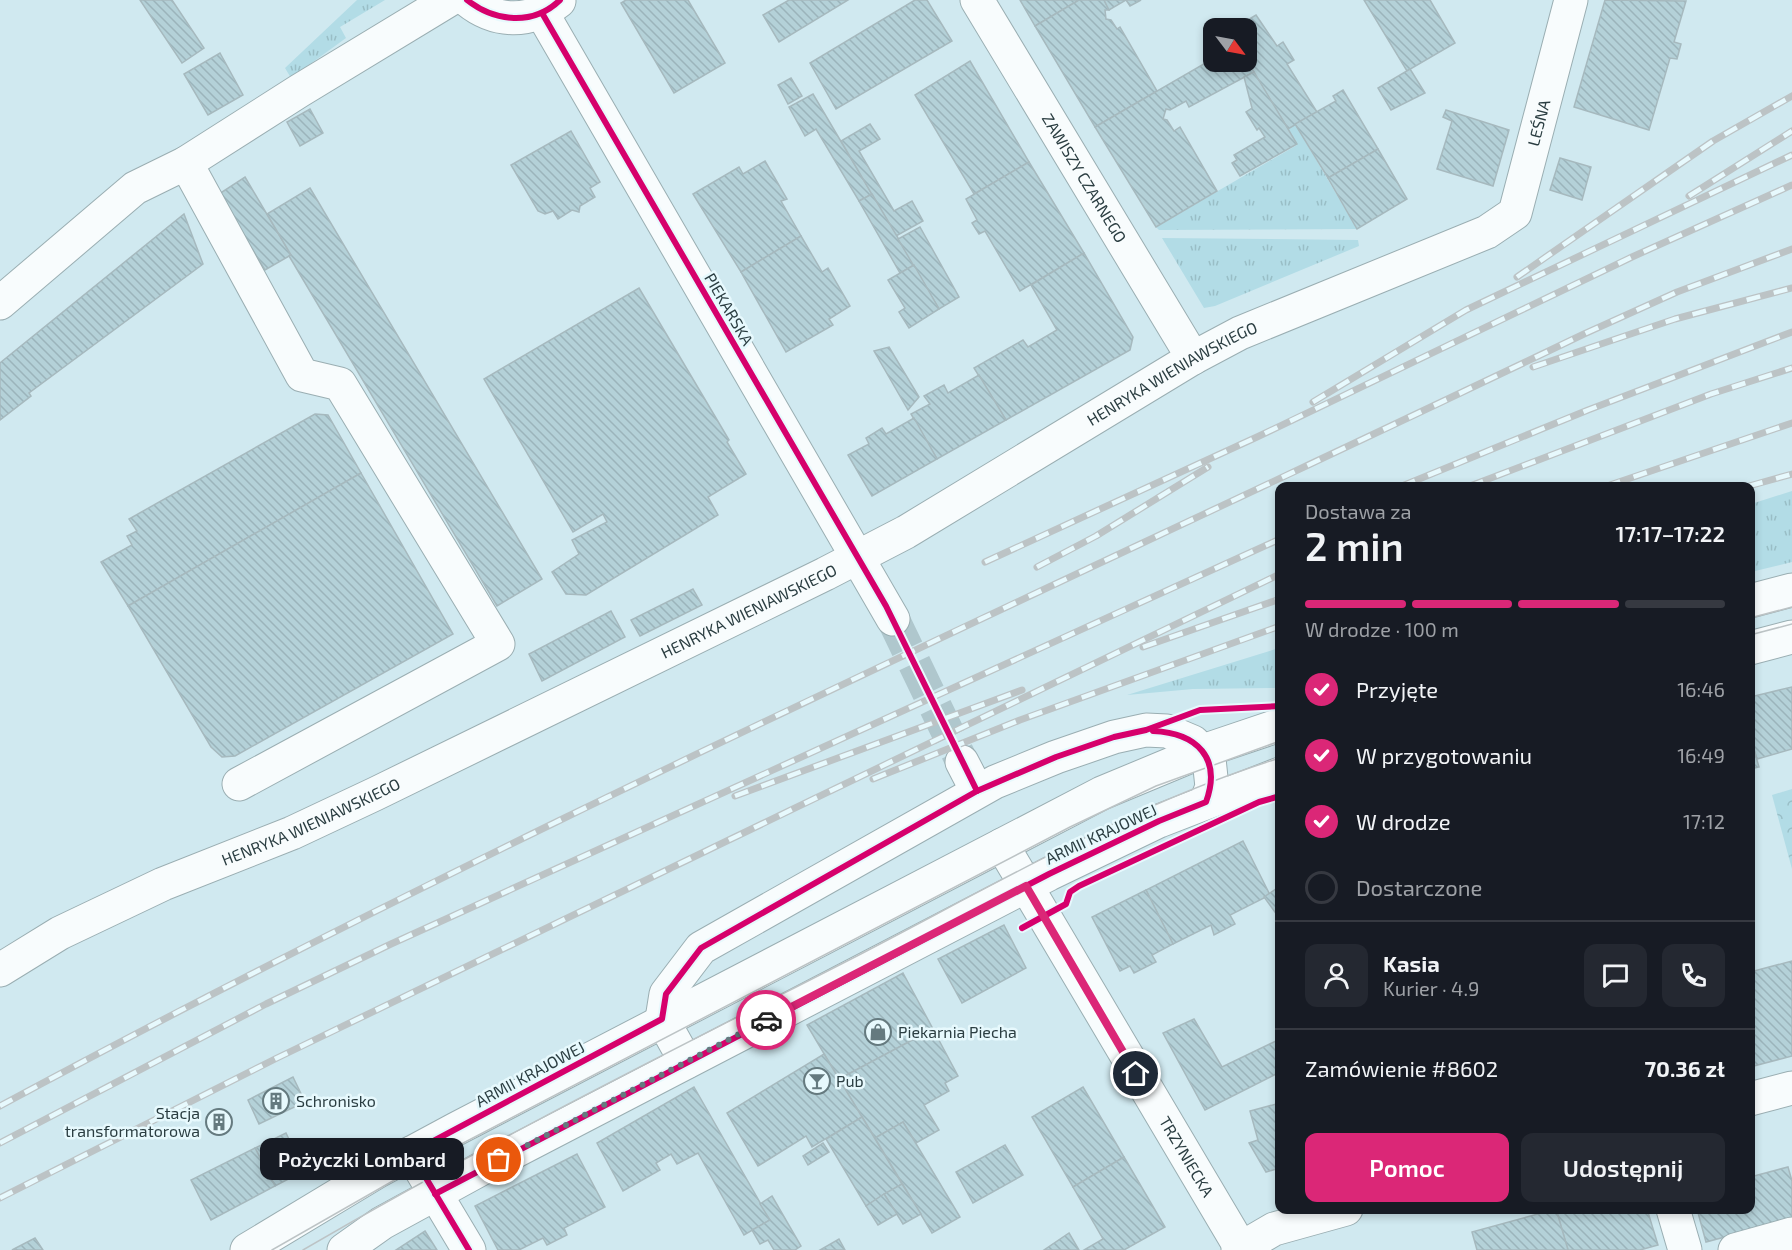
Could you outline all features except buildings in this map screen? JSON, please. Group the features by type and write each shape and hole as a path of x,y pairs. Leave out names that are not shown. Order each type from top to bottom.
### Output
{"street":[{"path":"0,303 135,188 186,164 299,91 449,0"},
{"path":"467,0 486,13 504,18 523,18 551,7"},
{"name":"ZAWISZY CZARNEGO","path":"977,0 1193,358"},
{"name":"LEŚNA","path":"1487,232 1515,213 1571,0"},
{"name":"PIEKARSKA","path":"551,7 893,619"},
{"path":"186,164 302,375 340,384 498,645 239,784"},
{"name":"HENRYKA WIENIAWSKIEGO","path":"0,970 60,933 164,884 292,833 375,794 858,557 906,532 1193,358 1240,333 1487,232"},
{"path":"1755,600 1792,590"},
{"path":"1755,647 1792,637"},
{"name":"ARMII KRAJOWEJ","path":"247,1250 411,1153 662,1019 1102,794 1203,751 1275,727"},
{"path":"686,1062 662,1019 666,994 701,948 977,791 1056,757 1114,737 1146,730 1177,734 1203,751 1209,759 1212,774 1212,787 1206,802"},
{"path":"962,762 977,791"},
{"name":"ARMII KRAJOWEJ","path":"344,1250 382,1223 435,1194 1026,886 1107,845 1206,802 1275,776"},
{"name":"TRZYNIECKA","path":"1002,845 1240,1249"},
{"path":"1755,1098 1792,1088"},
{"path":"411,1153 469,1250"},
{"path":"1240,1249 1274,1228 1327,1214"},
{"path":"1674,1214 1685,1250"},
{"path":"1735,1250 1792,1234"}],"green space":[{"path":"357,0 385,0 340,27 346,38 291,78 285,68"},
{"path":"1295,124 1357,229 1159,230 1156,227 1297,145 1288,129"},
{"path":"1162,238 1358,240 1359,246 1215,306 1204,308"},
{"path":"1792,491 1792,562 1755,571 1755,503"},
{"path":"1275,649 1275,688 1193,689 1127,695"},
{"path":"1792,789 1792,869 1772,795"}],"tunnel":[{"path":"893,619 962,762"}],"tram line":[{"path":"1755,617 1792,607"},
{"path":"1755,634 1792,624"},
{"path":"272,1250 419,1166 1070,827 1156,786 1275,743"},
{"path":"303,1250 509,1135 1012,874 1170,798 1275,760"}],"railway":[{"path":"1517,277 1713,141 1792,96"},
{"path":"1689,196 1792,131"},
{"path":"1313,402 1466,310 1792,155"},
{"path":"985,562 1257,437 1632,257 1792,185"},
{"path":"0,1106 391,903 589,806 1584,334 1677,292 1792,249"},
{"path":"1533,367 1675,319 1792,288"},
{"path":"1412,482 1588,410 1792,332"},
{"path":"1480,482 1711,394 1792,368"},
{"path":"1619,482 1792,423"},
{"path":"1037,567 1096,536 1208,467"},
{"path":"1755,484 1792,474"},
{"path":"0,1143 266,1004 391,944 1275,541"},
{"path":"0,1198 277,1058 1275,576"},
{"path":"1143,647 1275,601"},
{"path":"873,779 1020,720 1275,628"},
{"path":"735,796 1022,690"}],"cycle path":[{"path":"467,0 490,13 514,18 538,14 560,0"},
{"path":"542,13 886,606 977,791"},
{"path":"469,1250 411,1153 662,1019 666,994 701,948 977,791 1056,757 1114,737 1146,730 1200,710 1275,706"},
{"path":"435,1194 1049,874 1159,821 1206,802 1211,773 1202,751 1182,737 1153,731"},
{"path":"1022,928 1066,904 1070,892 1079,886 1259,802 1275,797"}],"way so far":[{"path":"499,1160 766,1020"}],"place":[{"name":"Piekarnia Piecha","path":"878,1032"},
{"name":"Pub","path":"817,1081"},
{"name":"Schronisko","path":"276,1101"},
{"name":"Stacja transformatorowa","path":"219,1122"},
{"name":"Pożyczki Lombard","path":"499,1160"}],"route":[{"path":"766,1020 1026,886 1136,1074"}]}
